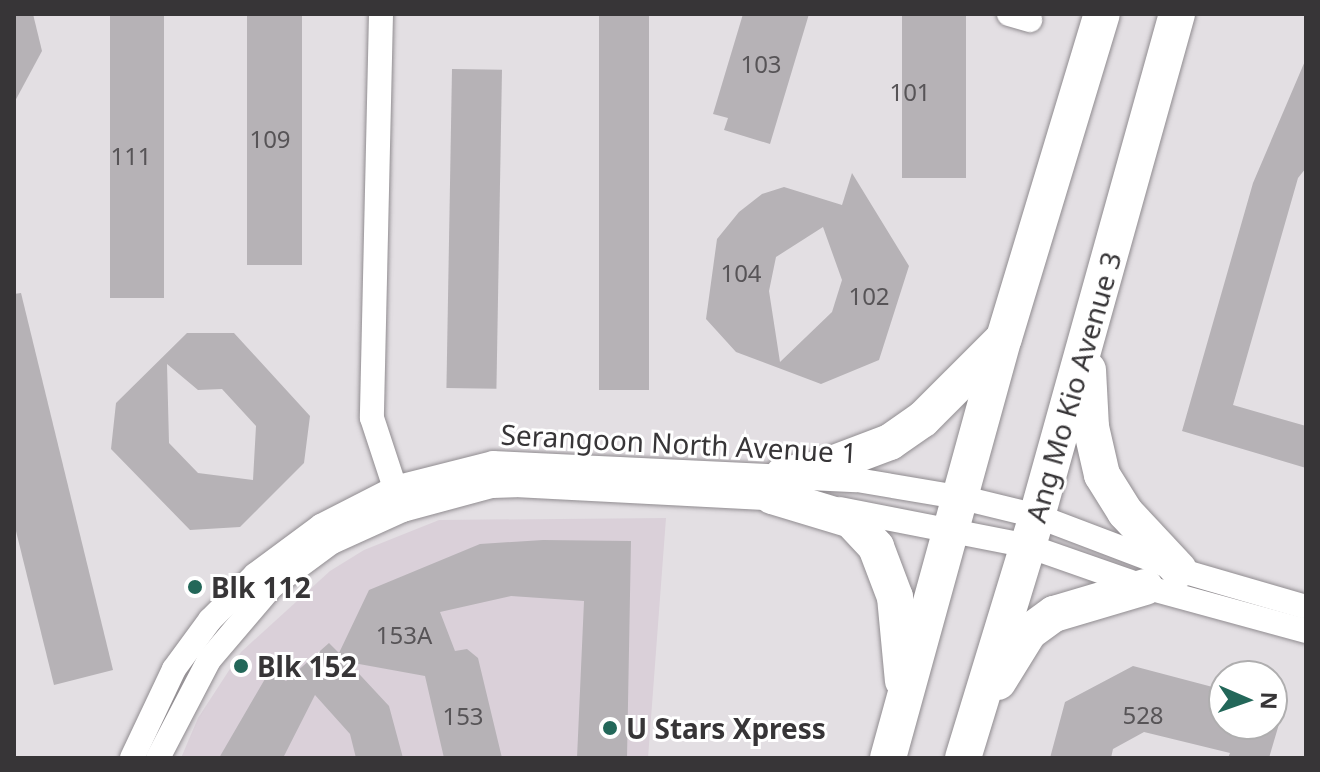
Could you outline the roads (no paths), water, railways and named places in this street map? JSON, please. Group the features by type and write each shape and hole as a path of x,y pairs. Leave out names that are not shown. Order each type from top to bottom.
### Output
{"highway":[{"path":"888,758 958,514 1004,338 1102,14"},
{"path":"1145,14 1163,18 1177,14"},
{"name":"Ang Mo Kio Avenue 3","path":"963,758 1032,531 1177,14"},
{"path":"777,486 890,442 923,419 1004,338"},
{"path":"1086,341 1091,427 1102,475 1125,512 1179,570"},
{"path":"777,486 851,520 876,547 895,597 903,711"},
{"path":"972,724 1029,632 1063,611 1145,587"}],"street":[{"path":"381,14 372,418 399,499"},
{"name":"Serangoon North Avenue 1","path":"132,758 174,669 210,620 255,575 321,526 399,499 492,486 777,486 857,480 958,514"},
{"name":"Serangoon North Avenue 1","path":"777,486 958,514"},
{"name":"Serangoon North Avenue 1","path":"158,758 209,660 262,596 332,542 399,499"},
{"path":"958,514 1179,570 1306,607"},
{"path":"958,514 1032,531 1145,587 1306,631"}],"place":[{"name":"Blk 112","path":"195,587"},
{"name":"Blk 152","path":"241,666"},
{"name":"U Stars Xpress","path":"610,728"}]}
